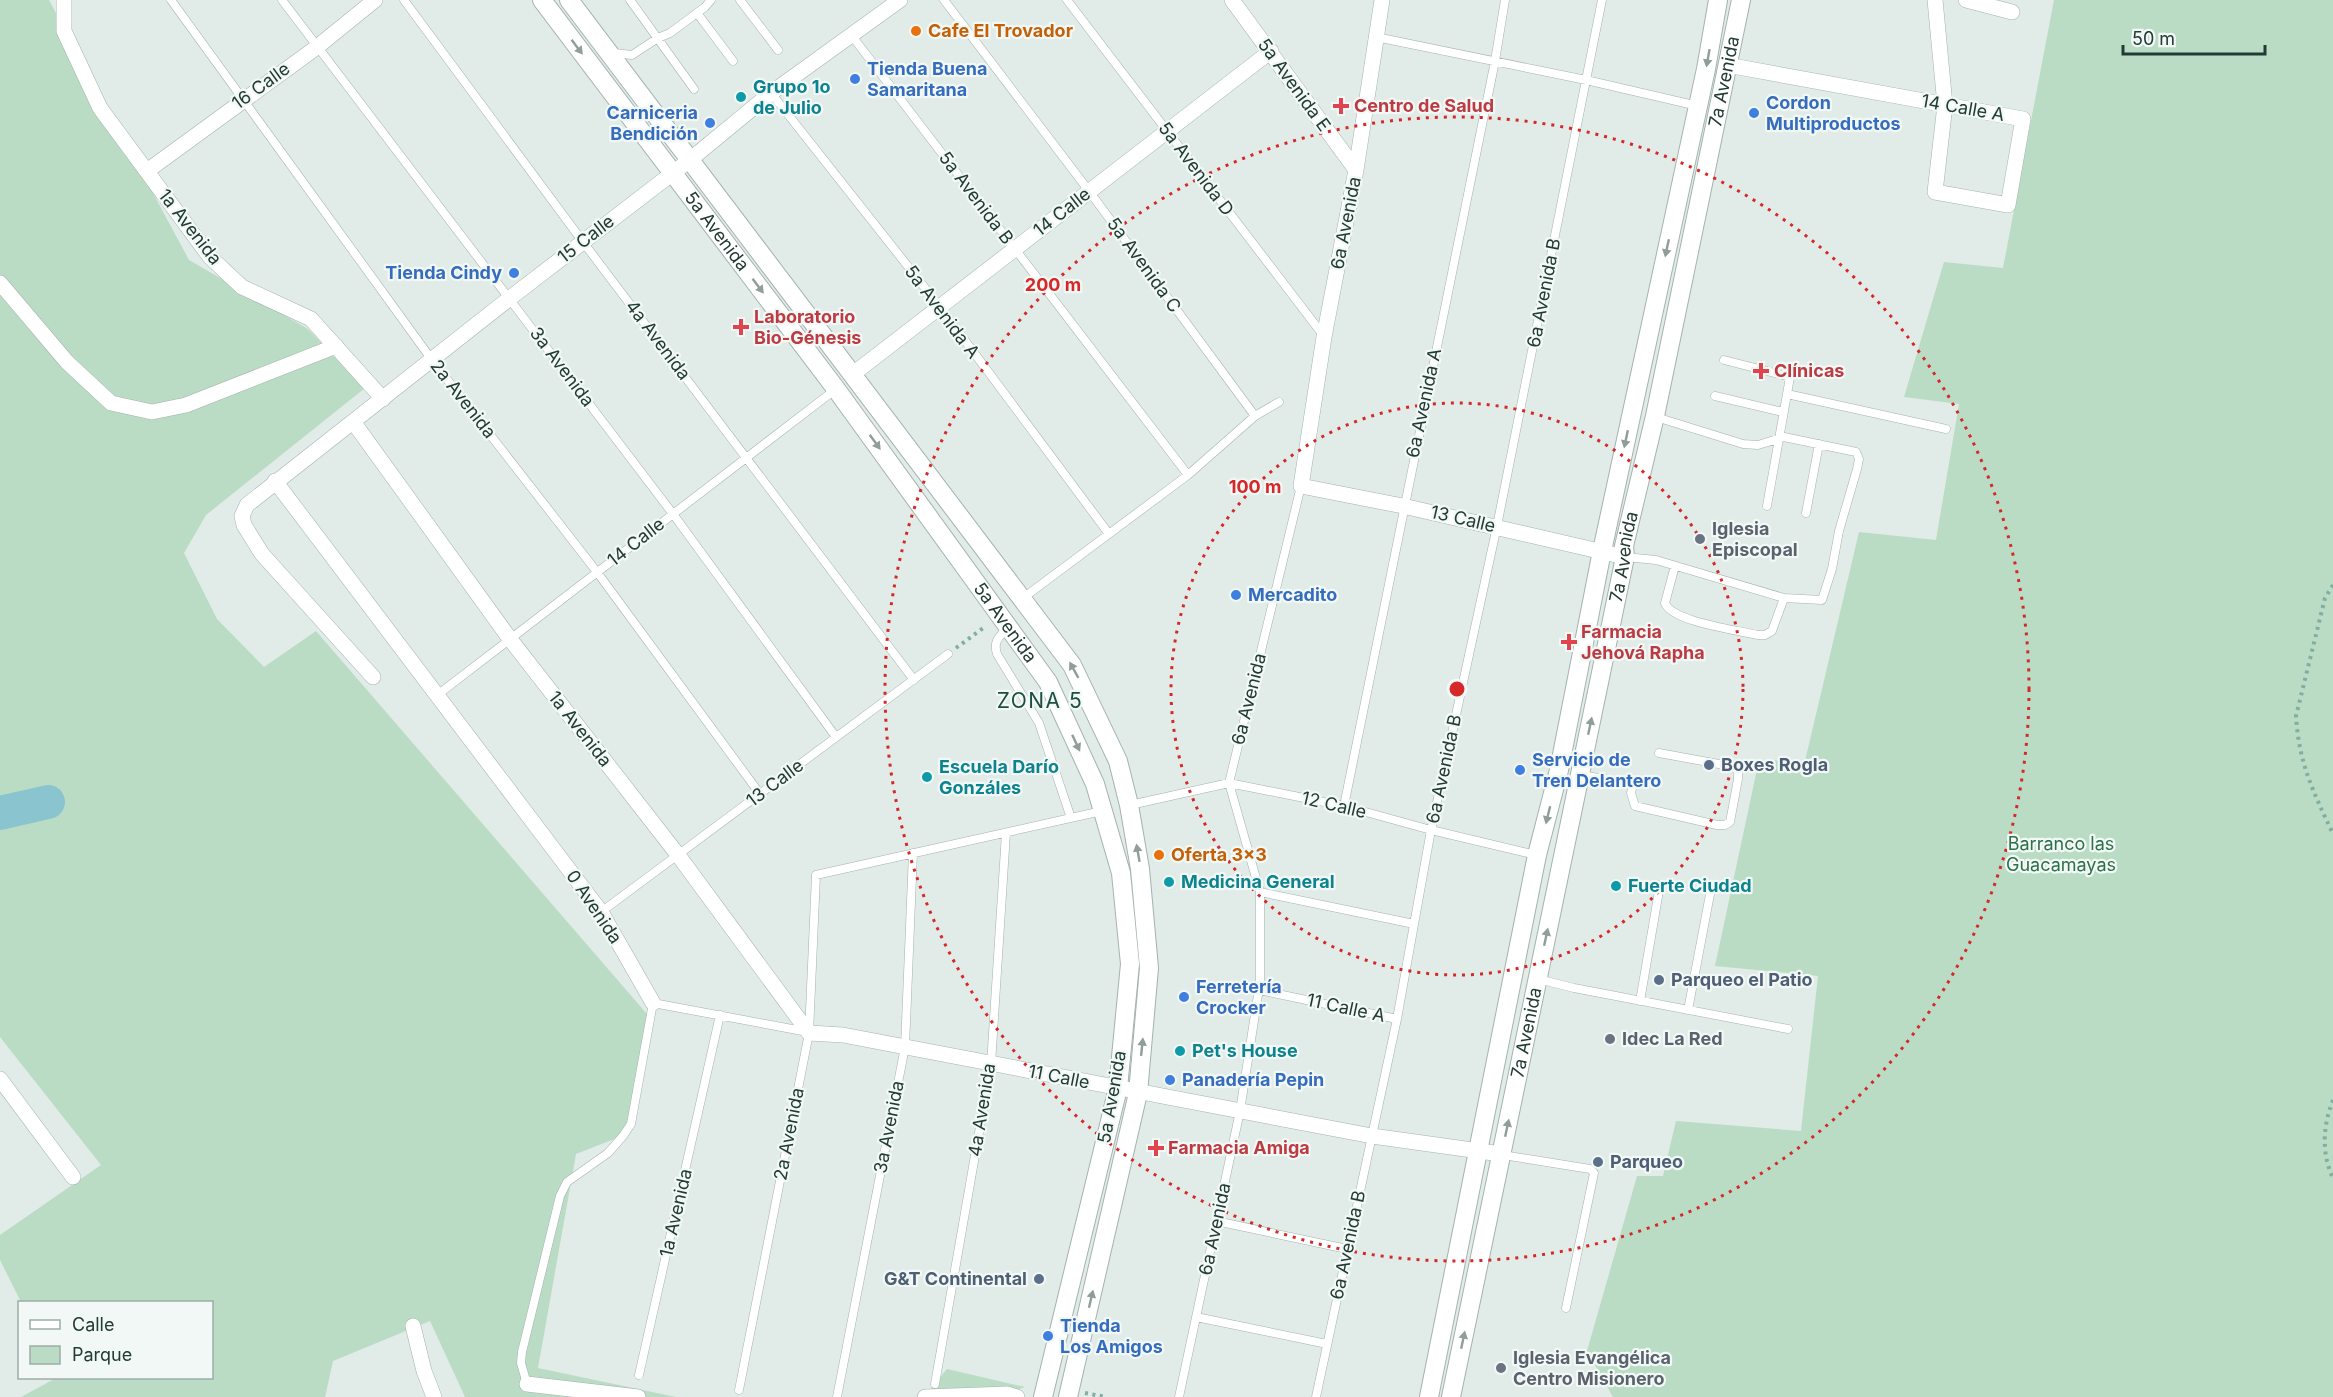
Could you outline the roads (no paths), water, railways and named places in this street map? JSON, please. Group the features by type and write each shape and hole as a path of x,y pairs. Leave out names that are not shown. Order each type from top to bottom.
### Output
{"street":[{"name":"16 Calle","path":"147,171 316,47 375,0"},
{"name":"5a Avenida","path":"542,0 836,389 1048,682 1095,784 1121,873 1130,964 1118,1088 1043,1397"},
{"name":"5a Avenida","path":"568,0 854,374 1072,665 1118,761 1129,805 1140,869 1149,968 1137,1092 1068,1397"},
{"name":"15 Calle","path":"374,677 262,554 244,525 242,516 247,505 691,159 771,93 900,0"},
{"name":"5a Avenida E","path":"1232,0 1356,170"},
{"name":"6a Avenida","path":"1301,486 1324,337 1356,170 1374,36 1382,0"},
{"name":"7a Avenida","path":"1429,1397 1537,855 1559,770 1602,551 1698,106 1718,0"},
{"name":"7a Avenida","path":"1451,1397 1625,557 1623,546 1654,416 1741,0"},
{"path":"1935,0 1945,105"},
{"path":"1966,0 2012,12"},
{"name":"1a Avenida","path":"64,1 64,31 100,108 210,257 242,287 311,319 383,399"},
{"name":"14 Calle","path":"854,374 1271,51"},
{"name":"14 Calle A","path":"1727,64 2023,119 2008,205 1935,192 1945,105"},
{"path":"0,283 67,362 111,403 152,412 186,405 336,346"},
{"name":"1a Avenida","path":"354,423 510,639 678,855 809,1033"},
{"name":"0 Avenida","path":"275,481 601,912 653,1003"},
{"name":"13 Calle","path":"1301,486 1497,526 1625,557"},
{"path":"1559,770 1580,775"},
{"name":"11 Calle","path":"809,1033 843,1035 1372,1136 1501,1154"},
{"path":"0,1080 73,1177"},
{"path":"413,1326 423,1371 434,1397"},
{"path":"527,1384 638,1397"},
{"path":"926,1397 1007,1394 1017,1397"}],"lane":[{"name":"2a Avenida","path":"171,0 432,360 597,572 760,794"},
{"name":"3a Avenida","path":"282,0 673,514 836,737"},
{"name":"4a Avenida","path":"404,0 583,242 914,680"},
{"path":"630,0 694,89"},
{"path":"610,53 632,55 670,33 711,0"},
{"path":"740,0 778,50"},
{"name":"5a Avenida C","path":"944,0 1255,416"},
{"name":"5a Avenida D","path":"1067,0 1324,337"},
{"name":"6a Avenida A","path":"1344,806 1495,61 1504,0"},
{"name":"6a Avenida B","path":"1316,1397 1397,1019 1431,830 1497,526 1602,0"},
{"path":"696,13 733,61"},
{"name":"5a Avenida B","path":"852,36 1188,475"},
{"path":"1374,36 1698,106"},
{"path":"629,78 632,55"},
{"name":"5a Avenida A","path":"771,93 940,307 1109,534"},
{"path":"1724,360 1790,377 1767,506"},
{"name":"14 Calle","path":"436,696 836,389"},
{"path":"1787,394 1946,429"},
{"path":"1715,396 1783,412"},
{"path":"1023,598 1188,475 1255,416 1279,402"},
{"path":"1625,557 1656,560 1784,598 1822,600 1857,469 1859,459 1856,452 1784,437 1758,445 1743,444 1654,416"},
{"path":"1806,513 1819,444"},
{"name":"6a Avenida","path":"1179,1397 1240,1111 1259,990 1260,892 1229,783 1301,486"},
{"path":"1675,566 1665,603 1667,610 1675,615 1766,635 1772,631 1784,598"},
{"path":"1004,622 994,646 1039,723 1071,818"},
{"name":"13 Calle","path":"601,912 948,654"},
{"path":"1580,775 1634,784 1631,793 1635,806 1717,825 1730,822 1738,779 1735,767 1659,753"},
{"name":"12 Calle","path":"1129,805 1229,783 1344,806 1431,830 1537,855"},
{"path":"913,853 1104,811"},
{"name":"4a Avenida","path":"935,1384 991,1064 1006,833"},
{"name":"2a Avenida","path":"739,1390 809,1033 816,875 913,853"},
{"name":"3a Avenida","path":"837,1397 905,1047 913,853"},
{"path":"1640,1001 1660,885"},
{"path":"1688,1010 1711,889"},
{"path":"1260,892 1414,924"},
{"path":"1538,979 1788,1029"},
{"name":"11 Calle A","path":"1259,990 1397,1019"},
{"path":"527,1384 521,1363 522,1352 560,1196 567,1182 608,1153 631,1124 653,1003"},
{"name":"11 Calle","path":"653,1003 809,1033"},
{"name":"1a Avenida","path":"639,1375 720,1016"},
{"path":"1501,1154 1590,1169 1594,1173 1566,1308"},
{"path":"1216,1221 1347,1250"},
{"path":"1196,1317 1327,1344"}],"waterway":[{"path":"0,813 48,802"}],"place":[{"name":"Cafe El Trovador","path":"916,31"},
{"name":"Tienda Buena Samaritana","path":"855,79"},
{"name":"Grupo 1o de Julio","path":"741,97"},
{"name":"Centro de Salud","path":"1341,106"},
{"name":"Cordon Multiproductos","path":"1754,113"},
{"name":"Carniceria Bendición","path":"710,123"},
{"name":"Tienda Cindy","path":"514,273"},
{"name":"Laboratorio Bio-Génesis","path":"741,327"},
{"name":"Clínicas","path":"1761,371"},
{"name":"Iglesia Episcopal","path":"1700,539"},
{"name":"Mercadito","path":"1236,595"},
{"name":"Farmacia Jehová Rapha","path":"1569,642"},
{"name":"Boxes Rogla","path":"1709,765"},
{"name":"Servicio de Tren Delantero","path":"1520,770"},
{"name":"Escuela Darío Gonzáles","path":"927,777"},
{"name":"Oferta 3x3","path":"1159,855"},
{"name":"Medicina General","path":"1169,882"},
{"name":"Fuerte Ciudad","path":"1616,886"},
{"name":"Parqueo el Patio","path":"1659,980"},
{"name":"Ferretería Crocker","path":"1184,997"},
{"name":"Idec La Red","path":"1610,1039"},
{"name":"Pet's House","path":"1180,1051"},
{"name":"Panadería Pepin","path":"1170,1080"},
{"name":"Farmacia Amiga","path":"1156,1148"},
{"name":"Parqueo","path":"1598,1162"},
{"name":"G&T Continental","path":"1039,1279"},
{"name":"Tienda Los Amigos","path":"1048,1336"},
{"name":"Iglesia Evangélica Centro Misionero","path":"1501,1368"}],"district":[{"name":"ZONA 5","path":"1040,701"}],"park label":[{"name":"Barranco las Guacamayas","path":"2061,854"}]}
